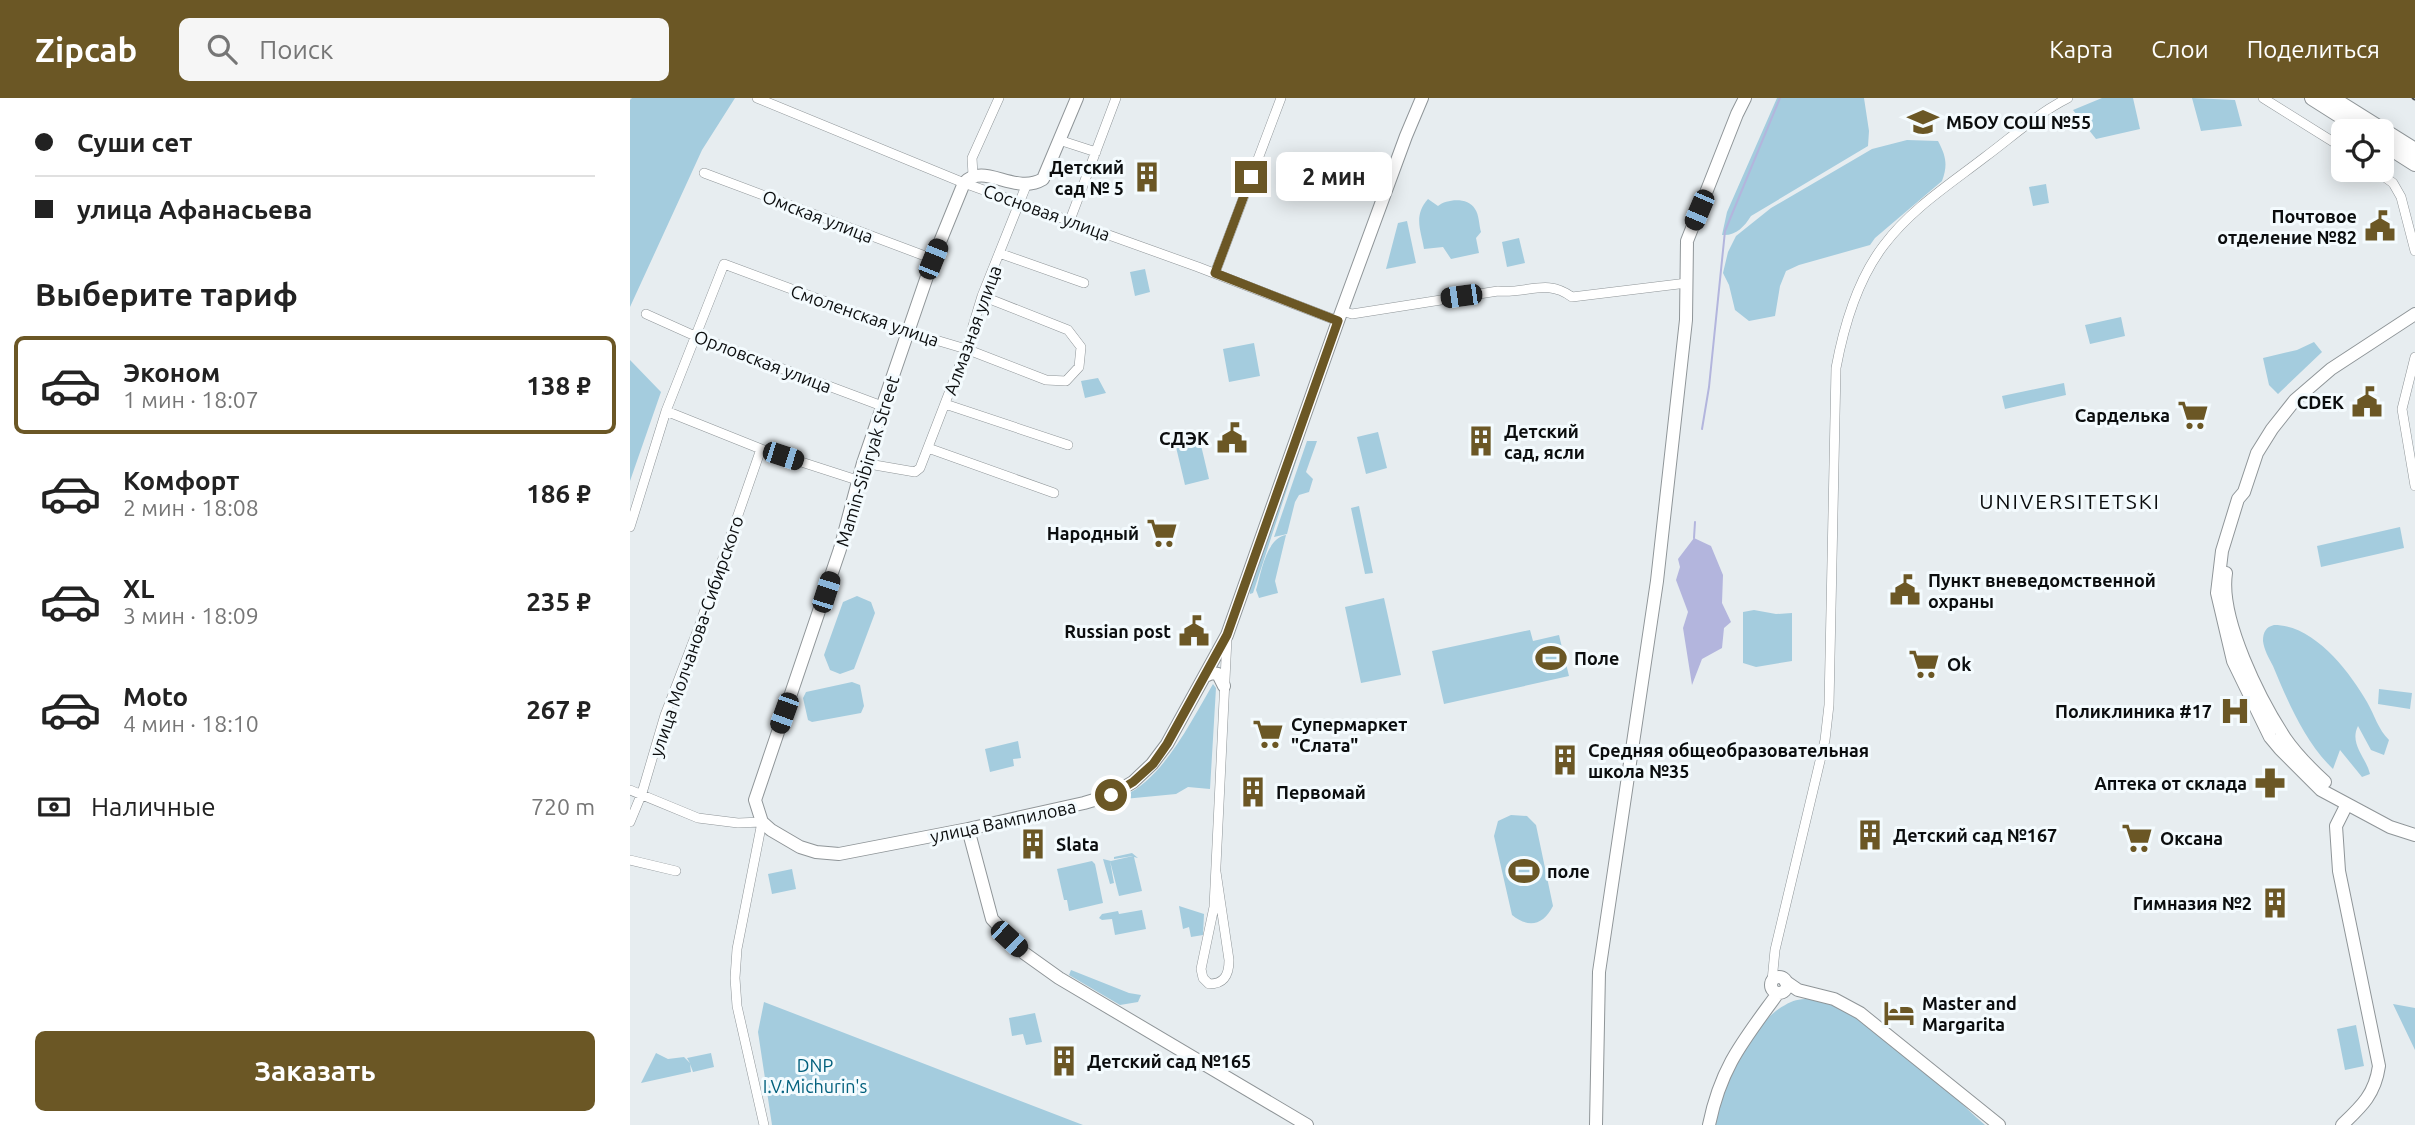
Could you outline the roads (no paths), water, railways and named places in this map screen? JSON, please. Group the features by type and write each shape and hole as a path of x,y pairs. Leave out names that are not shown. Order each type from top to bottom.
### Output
{"main road":[{"path":"2312,98 2345,119"},
{"path":"2332,98 2415,150"},
{"path":"2394,151 2415,164"}],"street":[{"name":"Сосновая улица","path":"757,98 969,179 1019,201 1340,316"},
{"path":"969,179 972,158 999,98"},
{"name":"Алмазная улица","path":"863,463 915,472 919,468 966,349 982,296 1019,201 1026,186 1043,179 1077,98"},
{"path":"1070,220 1116,98"},
{"path":"1215,273 1281,98"},
{"name":"улица Вампилова","path":"762,822 800,846 816,852 839,854 1084,803 1111,795 1133,782 1153,764 1167,744 1227,635 1340,316 1406,136 1423,98"},
{"path":"1596,1125 1599,972 1657,581 1686,320 1687,241 1745,98"},
{"path":"1709,1125 1714,1099 1724,1073 1779,985 1773,958 1825,740 1829,705 1836,369 1842,337 1867,271 1884,245 1908,218 2030,122 2068,98"},
{"path":"2263,98 2331,140"},
{"path":"1059,140 1096,152"},
{"name":"Омская улица","path":"704,173 933,259"},
{"path":"969,179 978,174 1026,186"},
{"name":"Mamin-Sibiryak Street","path":"762,822 755,800 837,559 857,480 933,259 969,179"},
{"path":"2392,182 2401,197 2415,251"},
{"path":"999,253 1084,283"},
{"name":"Смоленская улица","path":"695,336 724,264 1046,380 1066,381 1079,367 1081,347 1069,330 982,296"},
{"path":"1340,316 1498,291 1515,293 1535,288 1559,288 1572,297 1687,283"},
{"name":"Орловская улица","path":"646,314 695,336 882,406"},
{"path":"2414,316 2331,369 2295,400 2262,444 2225,537 2217,593 2233,661 2270,737 2280,750 2321,790 2390,827 2415,835"},
{"path":"630,527 666,411 695,336"},
{"path":"2415,357 2402,409 2415,486"},
{"path":"945,404 1069,445"},
{"path":"666,411 761,449 857,480"},
{"path":"928,448 1054,493"},
{"name":"улица Молчанова-Сибирского","path":"630,822 761,449"},
{"path":"1216,872 1228,943 1229,970 1225,979 1217,984 1209,984 1200,969 1214,913 1227,635"},
{"path":"1205,677 1212,673 1218,674 1224,686"},
{"path":"630,790 698,818 762,822 737,949 734,978 737,1006 764,1125"},
{"path":"2342,1125 2364,1104 2376,1083 2379,1066 2338,863 2336,826 2347,804"},
{"path":"968,829 992,919 1024,953 1059,978 1307,1125"},
{"path":"630,860 676,872"},
{"path":"1779,985 1834,999 1860,1013 1999,1125"}],"waterway":[{"path":"1702,429 1709,387 1725,231 1780,98"},
{"path":"1694,538 1695,522"}],"place":[{"name":"МБОУ СОШ №55","path":"1923,122"},
{"name":"Детский сад № 5","path":"1147,177"},
{"name":"Почтовое отделение №82","path":"2380,226"},
{"name":"CDEK","path":"2367,402"},
{"name":"Сарделька","path":"2193,415"},
{"name":"СДЭК","path":"1232,438"},
{"name":"Детский сад, ясли","path":"1481,441"},
{"name":"Народный","path":"1162,533"},
{"name":"Пункт вневедомственной охраны","path":"1905,590"},
{"name":"Russian post","path":"1194,631"},
{"name":"Поле","path":"1551,658"},
{"name":"Ok","path":"1924,664"},
{"name":"Поликлиника #17","path":"2235,711"},
{"name":"Супермаркет \"Слата\"","path":"1268,734"},
{"name":"Средняя общеобразовательная школа №35","path":"1565,760"},
{"name":"Аптека от склада","path":"2270,783"},
{"name":"Первомай","path":"1253,792"},
{"name":"Детский сад №167","path":"1870,835"},
{"name":"Оксана","path":"2137,838"},
{"name":"Slata","path":"1033,844"},
{"name":"поле","path":"1524,871"},
{"name":"Гимназия №2","path":"2275,903"},
{"name":"Master and Margarita","path":"1899,1013"},
{"name":"Детский сад №165","path":"1064,1061"}],"district":[{"name":"UNIVERSITETSKI","path":"2070,501"}],"park label":[{"name":"DNP I.V.Michurin's","path":"815,1075"}]}
